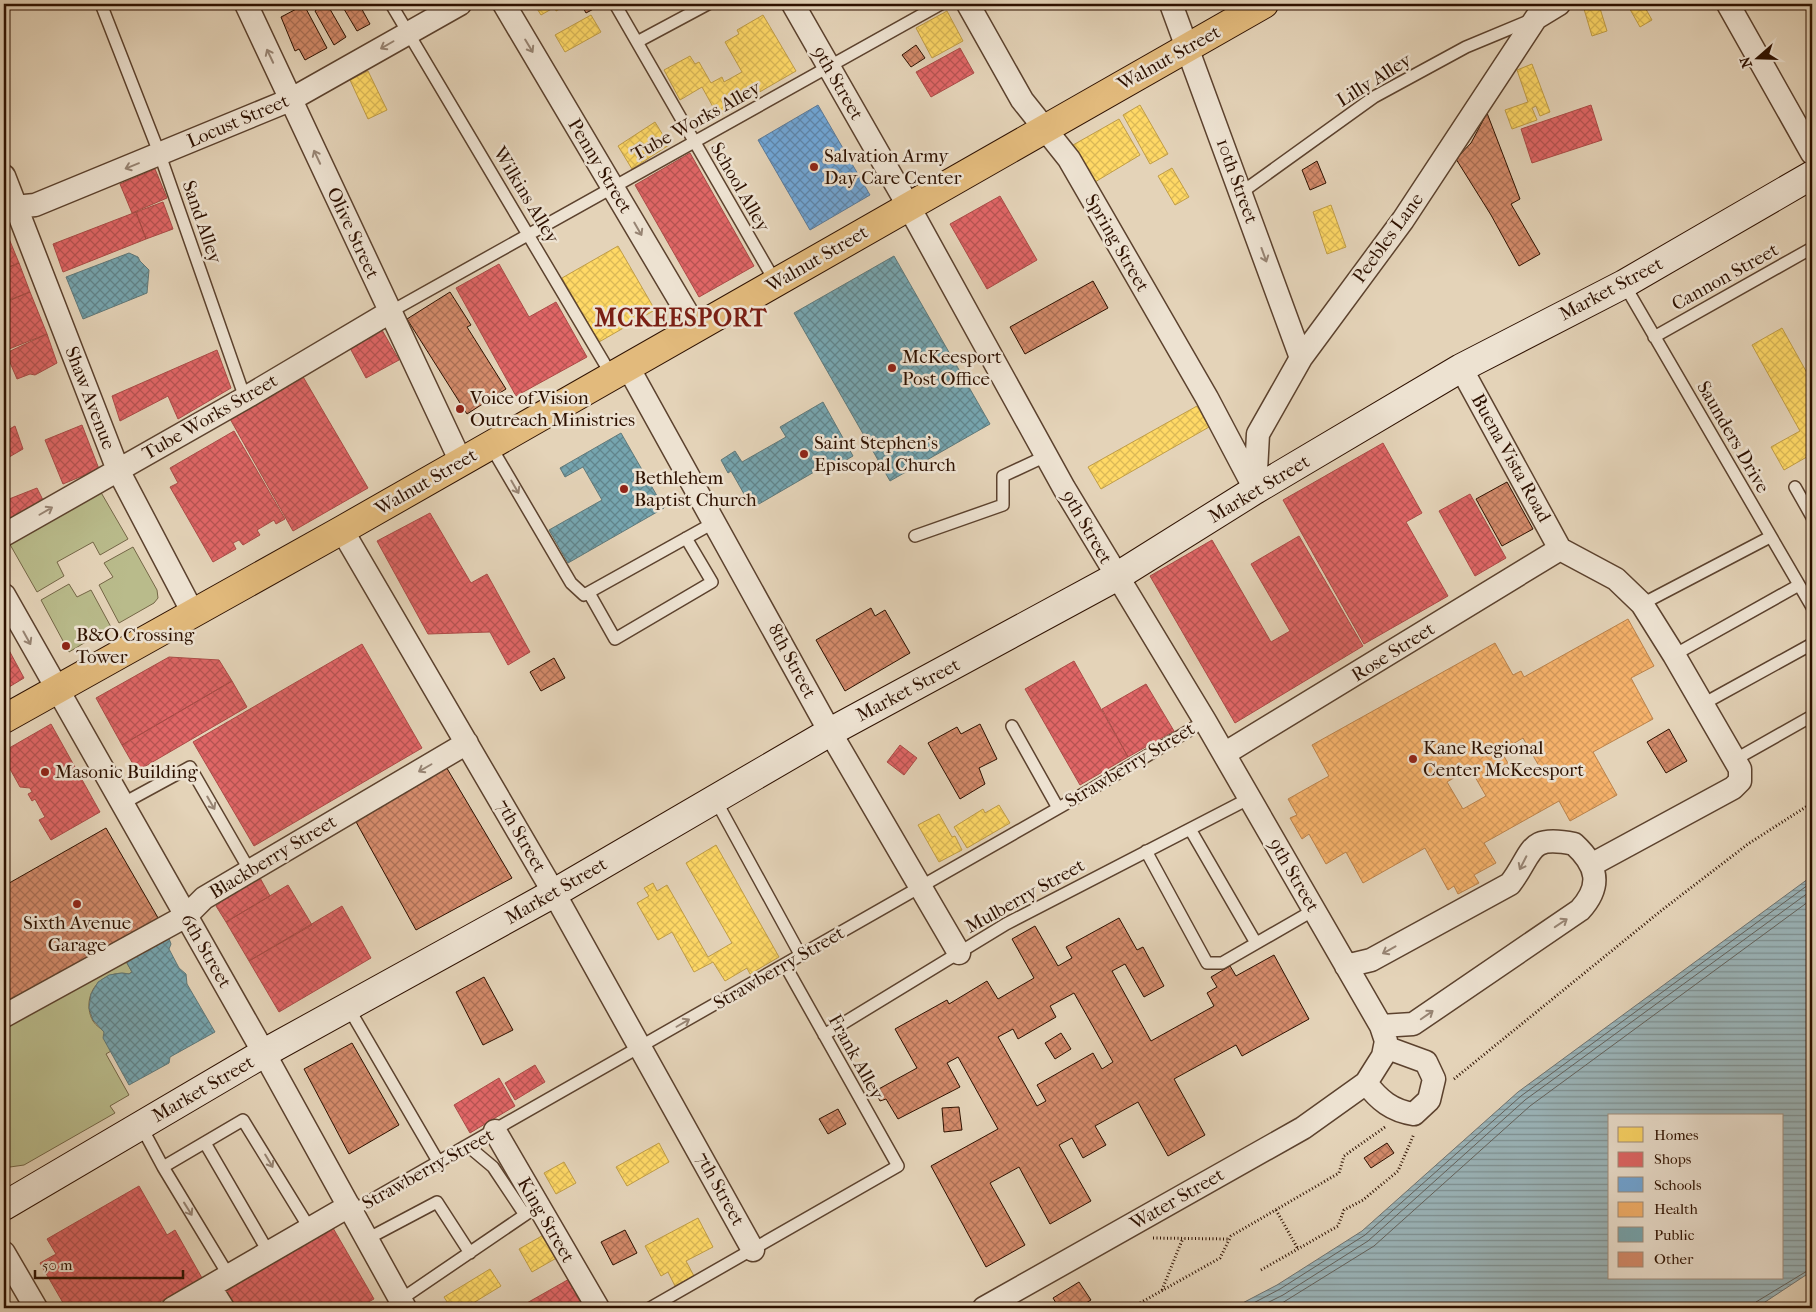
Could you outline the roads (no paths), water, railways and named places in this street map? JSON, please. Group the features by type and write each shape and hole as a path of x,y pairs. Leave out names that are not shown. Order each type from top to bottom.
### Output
{"main road":[{"name":"Walnut Street","path":"4,719 342,530 1264,4"},
{"name":"Market Street","path":"4,1206 264,1053 554,893 830,732 1116,577 1255,490 1461,368 1624,284 1812,175"}],"street":[{"name":"Olive Street","path":"246,4 461,462"},
{"name":"Locust Street","path":"10,208 35,205 290,100 460,4"},
{"name":"Penny Street","path":"504,4 696,328"},
{"name":"9th Street","path":"793,4 909,207 1046,456 1116,577 1250,798 1346,966 1383,1036"},
{"name":"Spring Street","path":"968,4 1022,100 1069,160 1207,398 1255,490"},
{"name":"10th Street","path":"1171,4 1242,192 1301,358"},
{"name":"Peebles Lane","path":"1255,490 1258,434 1301,358 1403,220 1536,18 1559,4"},
{"path":"1728,4 1812,153"},
{"name":"Shaw Avenue","path":"4,176 10,208 118,470 193,613"},
{"name":"Tube Works Street","path":"4,535 245,398 390,312"},
{"name":"Buena Vista Road","path":"1461,368 1560,549"},
{"name":"8th Street","path":"620,372 715,522 830,732 922,886 959,953"},
{"name":"7th Street","path":"342,530 554,893 753,1250"},
{"path":"1560,549 1616,579 1642,604 1736,759 1740,769 1740,781 1733,788 1591,865"},
{"name":"Rose Street","path":"1224,754 1560,549"},
{"name":"6th Street","path":"4,595 56,690 264,1053 402,1304"},
{"name":"Blackberry Street","path":"4,1016 186,916 204,898 466,744"},
{"path":"1346,966 1371,960 1510,884 1530,850 1542,841 1574,844 1591,865 1595,881 1590,899 1580,910 1413,1024 1383,1036"},
{"path":"1383,1036 1426,1062 1434,1079 1429,1100 1405,1111 1379,1100 1366,1083 1383,1056 1383,1036"},
{"name":"Water Street","path":"984,1308 1303,1128 1366,1083"},
{"name":"King Street","path":"494,1131 532,1211 598,1308"},
{"name":"Strawberry Street","path":"173,1308 310,1229 350,1209"},
{"path":"4,1253 36,1308"},
{"path":"220,1281 223,1308"}],"lane":[{"name":"Sand Alley","path":"101,4 160,155 245,398"},
{"name":"Wilkins Alley","path":"391,4 529,235 620,372"},
{"name":"School Alley","path":"615,4 776,283"},
{"path":"637,42 708,4"},
{"name":"Tube Works Alley","path":"390,312 941,4"},
{"name":"Lilly Alley","path":"1242,192 1374,97 1466,47 1536,18"},
{"name":"Cannon Street","path":"1654,337 1812,248"},
{"name":"Saunders Drive","path":"1624,284 1770,536 1804,586 1812,607"},
{"path":"490,445 571,583 584,595 715,522"},
{"path":"915,536 1003,505 1003,476 1046,456"},
{"path":"1795,486 1812,517"},
{"path":"1642,604 1770,536"},
{"path":"589,593 615,639 712,582 686,538"},
{"path":"1674,655 1804,586"},
{"path":"1703,704 1812,644"},
{"path":"1736,759 1812,716"},
{"name":"Strawberry Street","path":"350,1209 468,1146 641,1048 1058,808 1205,721"},
{"path":"1012,726 1058,808"},
{"path":"122,804 190,767 250,871"},
{"name":"Mulberry Street","path":"824,1035 1006,924 1250,798"},
{"path":"715,799 801,956"},
{"path":"1190,829 1256,943"},
{"path":"1146,851 1207,964 1222,963 1314,910"},
{"name":"Frank Alley","path":"753,1250 898,1166 784,965"},
{"path":"348,1007 438,1162"},
{"path":"163,1167 243,1120 310,1229"},
{"path":"140,1126 163,1167 220,1281"},
{"path":"205,1143 269,1253"},
{"path":"402,1304 470,1252 532,1211 493,1167 468,1146"},
{"path":"367,1239 437,1202 470,1252"},
{"path":"650,1308 753,1250"}],"water":[{"path":"1812,876 1812,1271 1756,1308 1233,1308 1277,1285 1362,1231 1518,1092"}],"place":[{"name":"Salvation Army Day Care Center","path":"814,167"},
{"name":"McKeesport Post Office","path":"892,368"},
{"name":"Voice of Vision Outreach Ministries","path":"460,409"},
{"name":"Saint Stephen's Episcopal Church","path":"804,454"},
{"name":"Bethlehem Baptist Church","path":"624,489"},
{"name":"B&O Crossing Tower","path":"66,646"},
{"name":"Kane Regional Center McKeesport","path":"1413,759"},
{"name":"Masonic Building","path":"45,772"},
{"name":"Sixth Avenue Garage","path":"77,904"}],"district":[{"name":"MCKEESPORT","path":"681,318"}]}
